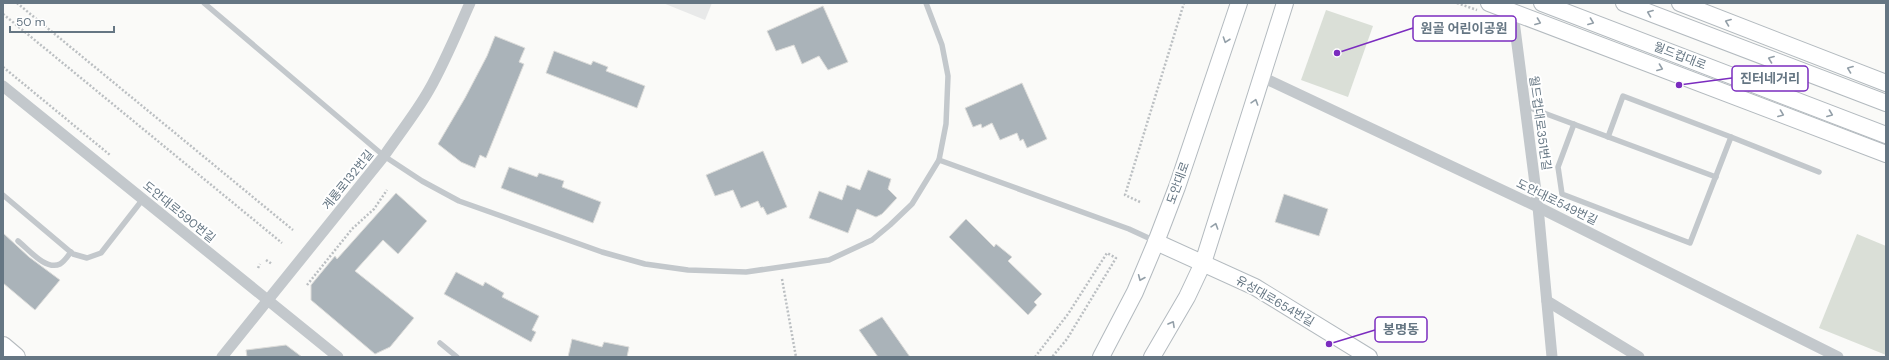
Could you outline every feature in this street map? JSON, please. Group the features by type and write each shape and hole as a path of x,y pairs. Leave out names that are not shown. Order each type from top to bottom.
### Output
{"main road":[{"path":"3,346 16,357"}],"street":[{"name":"계룡로132번길","path":"222,357 384,156 429,89 470,3"},
{"name":"도안대로","path":"1101,357 1135,292 1156,242 1177,187 1239,3"},
{"path":"1152,357 1187,297 1204,263 1286,3"},
{"path":"1489,3 1886,154"},
{"name":"월드컵대로","path":"1542,3 1886,135"},
{"path":"1624,3 1886,103"},
{"path":"1680,3 1886,83"},
{"name":"월드컵대로351번길","path":"1513,13 1538,207 1552,357"},
{"name":"도안대로549번길","path":"1262,77 1538,207 1838,357"},
{"name":"도안대로590번길","path":"3,86 338,357"},
{"name":"유성대로654번길","path":"1156,242 1256,287 1369,357"},
{"path":"1547,301 1639,357"}],"lane":[{"path":"204,3 384,156 422,181 459,201 602,252 645,264 688,270 746,272 829,260 872,240 912,204 939,160 946,124 948,76 942,45 926,3"},
{"path":"1608,137 1623,96 1819,172"},
{"path":"1524,106 1716,177"},
{"path":"1574,124 1558,167 1562,194 1690,243 1731,137"},
{"path":"939,160 1129,229 1156,242"},
{"path":"3,195 71,252 87,258 101,253 143,199"},
{"path":"18,241 44,262 53,266 61,264 71,252"},
{"path":"440,343 456,357"}],"path":[{"path":"17,3 293,230"},
{"path":"1140,202 1125,195 1184,3"},
{"path":"3,14 282,243"},
{"path":"307,285 308,281 352,228 374,208 387,190"},
{"path":"1035,357 1068,314 1107,253 1116,258 1067,339 1052,357"},
{"path":"266,260 272,264"},
{"path":"258,268 260,264"},
{"path":"782,279 796,357"}],"shaded area":[{"path":"663,3 712,3 705,20"},
{"path":"1326,10 1373,26 1348,97 1301,80"},
{"path":"1857,234 1886,246 1886,355 1819,328"}],"building":[{"path":"823,6 848,62 828,70 819,56 802,64 794,45 776,51 767,31"},
{"path":"495,36 525,48 519,62 524,64 486,158 480,155 475,168 461,162 438,144 465,98 487,56"},
{"path":"554,51 591,65 593,61 608,67 606,71 645,86 637,108 546,73"},
{"path":"1022,83 1047,139 1027,148 1023,139 1020,141 1017,133 1000,140 992,123 982,128 981,124 973,127 965,108"},
{"path":"763,151 787,207 767,215 763,207 761,208 758,201 741,208 733,190 715,196 706,175"},
{"path":"509,167 537,177 539,173 564,181 562,187 601,202 593,223 501,188"},
{"path":"868,170 891,179 888,189 897,198 882,214 876,217 857,209 848,233 809,218 819,191 842,200 847,185 860,190"},
{"path":"396,193 427,221 398,254 383,240 355,271 414,318 390,347 375,354 311,300 311,285 335,256 337,259"},
{"path":"1284,194 1328,209 1319,236 1275,222"},
{"path":"966,219 994,247 996,244 1012,257 1008,261 1042,294 1034,302 1037,305 1028,315 949,237"},
{"path":"3,233 29,257 60,280 35,310 3,283"},
{"path":"456,272 483,286 485,282 504,293 502,297 539,316 532,330 536,332 531,342 444,294"},
{"path":"882,317 910,357 878,357 859,330"},
{"path":"572,339 602,347 604,342 629,347 627,357 568,357"},
{"path":"286,345 302,357 247,357 246,350"}],"place":[{"name":"원골 어린이공원","path":"1337,53"},
{"name":"진터네거리","path":"1679,85"},
{"name":"봉명동","path":"1329,344"}]}
